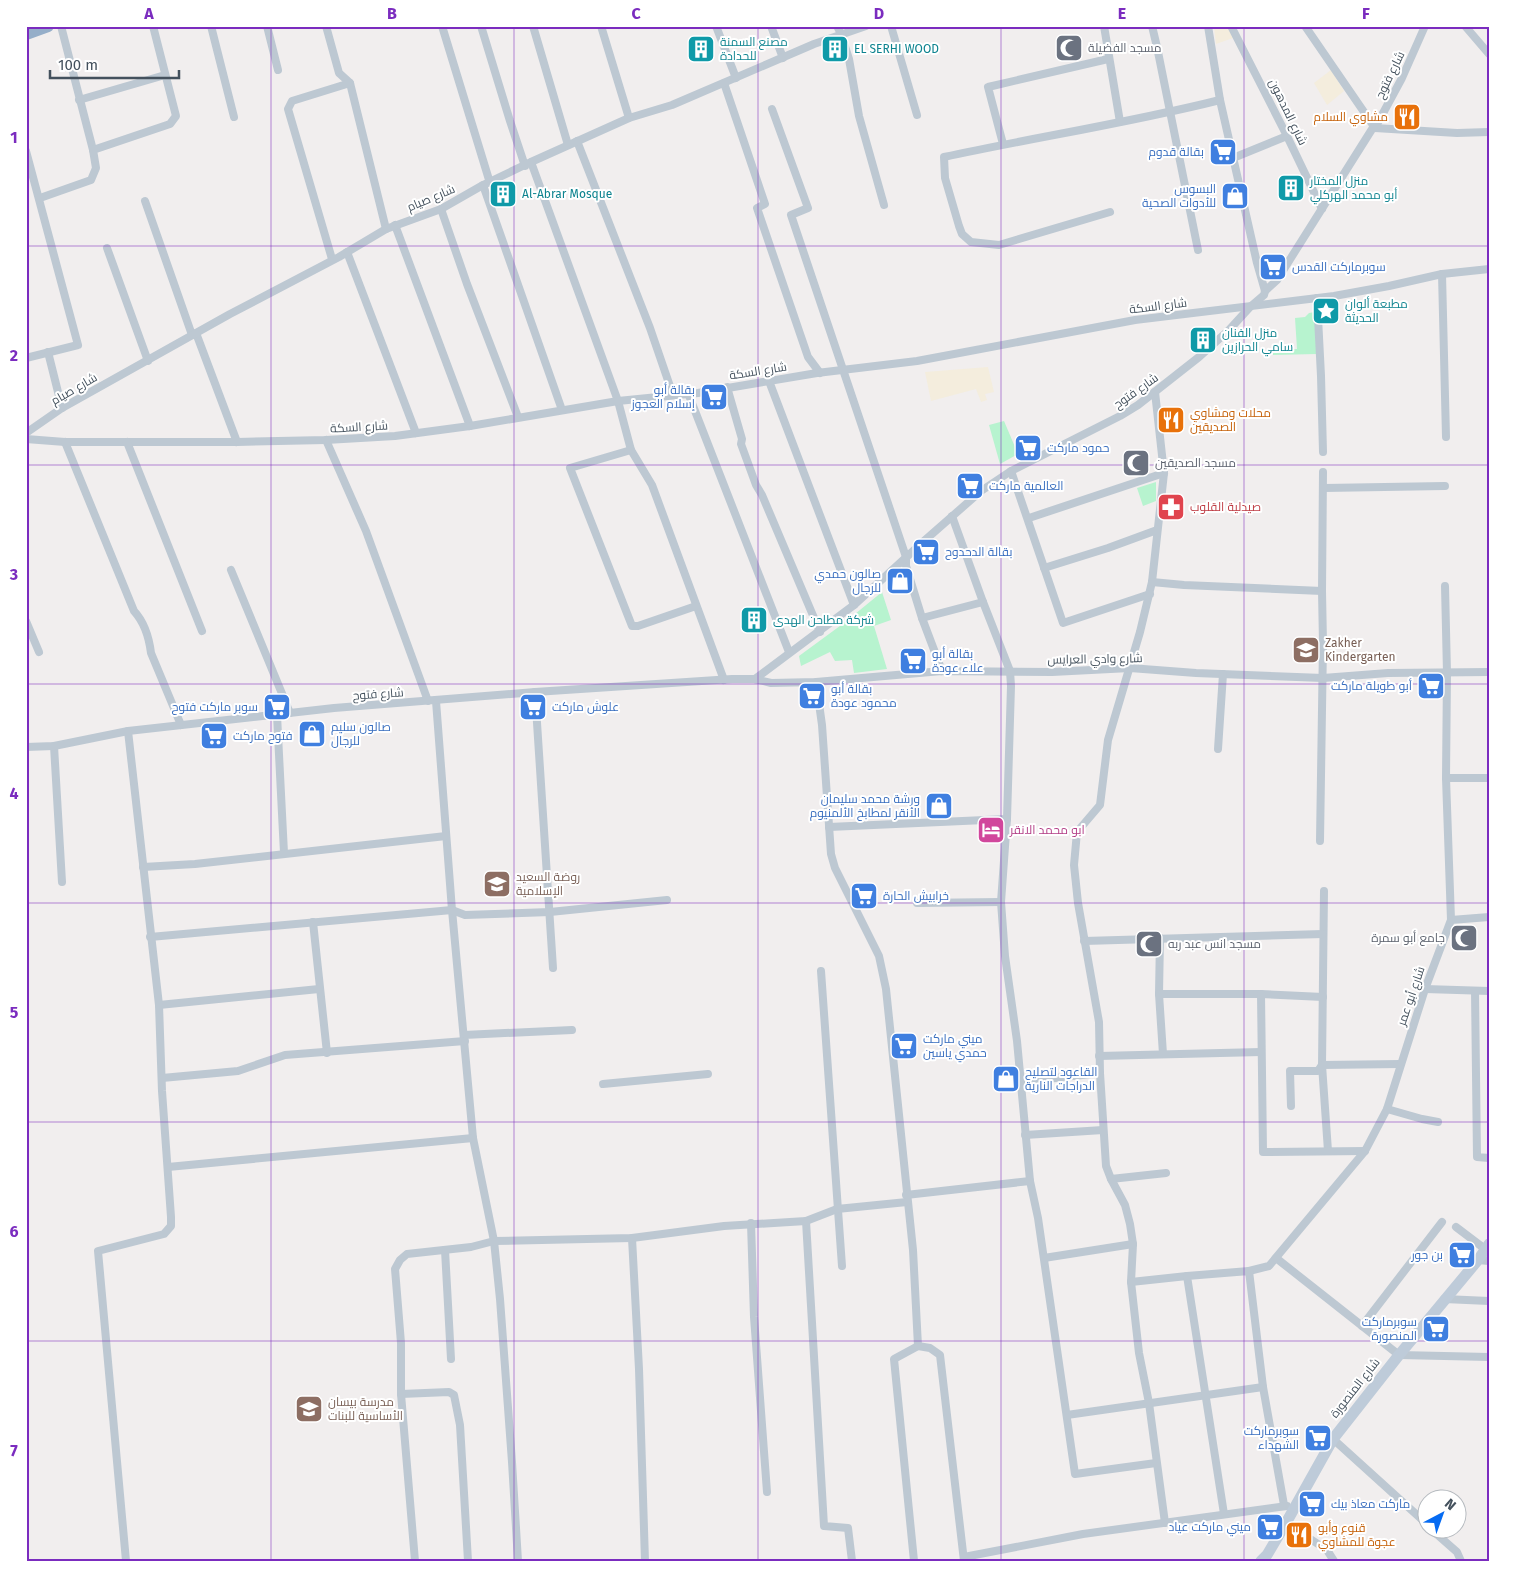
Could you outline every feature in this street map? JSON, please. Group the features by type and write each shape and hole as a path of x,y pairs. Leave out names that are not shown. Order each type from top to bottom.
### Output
{"highway":[{"path":"26,34 48,26"}],"main road":[{"name":"شارع المنصورة","path":"1266,1559 1286,1523 1290,1506 1333,1439 1444,1299 1483,1260 1487,1246"}],"street":[{"path":"40,198 91,180 96,168 61,26"},
{"path":"93,150 170,124 176,116 153,26"},
{"path":"211,26 234,117"},
{"path":"267,26 278,70"},
{"path":"326,26 339,73 350,83 386,229"},
{"path":"442,26 487,184 562,410"},
{"path":"481,26 510,121 618,401 631,450 652,485 724,680"},
{"path":"533,26 568,145"},
{"path":"602,26 629,118"},
{"path":"716,26 736,78"},
{"path":"771,26 783,58"},
{"path":"837,26 849,59 859,116 884,205"},
{"name":"شارع صيام","path":"26,433 62,408 386,229 441,209 528,164 629,118 672,105 814,44 866,26"},
{"path":"891,26 917,115"},
{"path":"1104,26 1120,122"},
{"path":"1152,26 1198,250"},
{"path":"1208,26 1220,100 1265,291"},
{"name":"شارع المدهون","path":"1231,26 1322,209"},
{"path":"1305,26 1375,128 1457,133 1489,132"},
{"name":"شارع فتوح","path":"755,679 854,605 981,491 1012,470 1120,416 1155,392 1199,358 1250,306 1264,295 1265,291 1277,280 1374,126 1375,128 1402,78 1425,26"},
{"path":"1464,26 1489,54"},
{"path":"1003,144 988,87 1108,59"},
{"path":"79,100 165,75"},
{"path":"332,259 288,109 292,101 350,83"},
{"path":"724,83 765,204 757,208 808,357 820,373"},
{"path":"1110,212 999,245 970,242 962,234 959,226 945,178 944,157 1003,144 1171,113 1220,100"},
{"path":"772,109 808,208 791,215 906,557 906,566 922,618 942,670"},
{"path":"1234,158 1287,136"},
{"path":"576,141 650,328 673,395"},
{"path":"26,151 78,345 26,358"},
{"path":"145,200 194,334 237,442"},
{"path":"441,209 467,284 518,418"},
{"path":"395,225 470,426"},
{"path":"107,248 148,361"},
{"path":"347,252 416,433"},
{"name":"شارع السكة","path":"26,438 64,442 237,442 395,436 470,426 618,401 698,393 820,373 954,355 1135,320 1317,298 1389,286 1442,274 1489,269"},
{"path":"1442,274 1446,437"},
{"path":"1317,298 1323,452"},
{"path":"48,352 62,408"},
{"path":"769,381 854,605"},
{"path":"727,387 742,439 741,444 756,485 762,495 820,632"},
{"path":"1155,392 1164,472 1150,594 1108,740 1100,805 1077,832 1074,865 1084,941 1099,1022 1099,1056 1106,1166 1125,1205 1132,1244 1131,1282 1139,1353 1149,1403 1165,1523"},
{"path":"688,394 789,652"},
{"path":"326,440 366,531 432,701 473,1138 494,1241 511,1443 518,1561"},
{"path":"64,442 134,611 142,620 150,641 151,653 181,725"},
{"path":"127,442 202,631"},
{"path":"631,450 570,468 632,626 638,626 696,606"},
{"path":"1012,470 1064,623 1150,594"},
{"path":"1029,518 1164,472"},
{"path":"1320,841 1323,678 1323,472"},
{"path":"1324,488 1445,486"},
{"path":"952,516 982,602 1010,671 1007,819 1001,902 1005,956 1017,1041 1030,1181 1038,1218 1075,1474 1156,1463"},
{"path":"1044,568 1157,530"},
{"path":"231,570 290,714"},
{"path":"1152,582 1322,591"},
{"name":"شارع أبو عمر","path":"1131,1282 1249,1271 1269,1266 1365,1152 1387,1109 1425,989 1451,920 1446,778 1447,673 1444,586"},
{"path":"922,618 982,602"},
{"path":"26,621 39,652"},
{"name":"شارع وادي العرايس","path":"732,679 755,679 771,683 816,682 942,670 1052,672 1130,668 1323,678 1388,673 1489,672"},
{"path":"1218,749 1223,674"},
{"name":"شارع فتوح","path":"26,747 54,746 128,731 334,708 732,679"},
{"path":"816,682 822,725 831,854 835,868 879,956 883,971 913,1250 918,1346"},
{"path":"535,692 553,968"},
{"path":"277,715 284,854"},
{"path":"126,1561 98,1251 164,1234 171,1226 159,1005 128,731"},
{"path":"54,746 62,882"},
{"path":"1446,778 1489,778"},
{"path":"829,827 1007,819"},
{"path":"143,867 195,864 446,836"},
{"path":"1324,891 1322,1064 1328,1151"},
{"path":"150,937 452,910 465,915 550,912 667,900"},
{"path":"917,903 1001,902"},
{"path":"1451,920 1489,917"},
{"path":"312,922 327,1053"},
{"path":"1084,941 1323,934"},
{"path":"1160,938 1159,994 1163,1054"},
{"path":"821,971 842,1266"},
{"path":"159,1005 319,989"},
{"path":"1425,989 1489,991"},
{"path":"1475,991 1477,1157 1489,1158"},
{"path":"1159,994 1261,994 1323,997"},
{"path":"1261,994 1263,1152 1365,1152"},
{"path":"162,1078 238,1071 285,1055 327,1053 464,1038 572,1030"},
{"path":"1099,1056 1261,1052"},
{"path":"1322,1064 1400,1064"},
{"path":"1291,1106 1290,1072 1318,1071 1322,1064"},
{"path":"1020,1082 1100,1073"},
{"path":"603,1084 708,1074"},
{"path":"1387,1109 1438,1122"},
{"path":"1025,1134 1103,1130"},
{"path":"168,1167 473,1138"},
{"path":"1111,1179 1166,1173"},
{"path":"414,1561 401,1394 401,1343 395,1270 400,1260 407,1254 445,1250 494,1241 632,1238 750,1223 806,1221 837,1209 1030,1181"},
{"path":"806,1221 824,1526 848,1528 852,1561"},
{"path":"1362,1326 1442,1222"},
{"path":"750,1223 754,1317 767,1492"},
{"path":"1456,1227 1487,1246"},
{"path":"632,1238 639,1369 645,1561"},
{"path":"1044,1258 1132,1244"},
{"path":"445,1250 451,1359"},
{"path":"1276,1258 1399,1355 1489,1357"},
{"path":"914,1561 894,1358 918,1346 930,1348 940,1355 964,1559 1082,1534 1290,1506 1263,1387 1249,1271"},
{"path":"1187,1276 1224,1514"},
{"path":"1444,1299 1489,1301"},
{"path":"1067,1415 1263,1387"},
{"path":"401,1394 449,1392 454,1395 460,1425 468,1561"},
{"path":"1333,1439 1418,1516"},
{"path":"1286,1523 1328,1550 1334,1561"},
{"path":"1443,1540 1457,1552 1461,1561"}],"green space":[{"path":"1315,312 1317,354 1273,355 1273,350 1297,349 1295,318 1305,317 1309,313"},
{"path":"1004,421 1018,454 1000,464 989,425"},
{"path":"1156,482 1156,501 1143,506 1137,488"},
{"path":"882,592 891,620 874,626 887,669 854,673 852,660 835,661 830,652 801,666 799,656"}],"sand":[{"path":"1227,26 1233,38 1216,44 1214,27"},
{"path":"1331,70 1344,91 1327,105 1314,83"},
{"path":"988,367 994,392 985,394 987,400 981,402 976,389 931,401 925,372"}],"place":[{"name":"مسجد الفضيلة","path":"1069,48"},
{"name":"مصنع السمنة للحدادة","path":"701,49"},
{"name":"EL SERHI WOOD","path":"835,49"},
{"name":"مشاوي السلام","path":"1407,117"},
{"name":"بقالة قدوم","path":"1223,152"},
{"name":"منزل المختار أبو محمد الهركلي","path":"1291,188"},
{"name":"Al-Abrar Mosque","path":"503,194"},
{"name":"البسوس للأدوات الصحية","path":"1235,196"},
{"name":"سوبرماركت القدس","path":"1273,267"},
{"name":"مطبعة ألوان الحديثة","path":"1326,311"},
{"name":"منزل الفنان سامي الحرازين","path":"1203,340"},
{"name":"بقالة أبو إسلام العجوز","path":"714,397"},
{"name":"محلات ومشاوي الصديقين","path":"1171,420"},
{"name":"حمود ماركت","path":"1028,448"},
{"name":"مسجد الصديقين","path":"1136,463"},
{"name":"العالمية ماركت","path":"970,486"},
{"name":"صيدلية القلوب","path":"1171,507"},
{"name":"بقالة الدحدوح","path":"926,552"},
{"name":"صالون حمدي للرجال","path":"900,581"},
{"name":"شركة مطاحن الهدى","path":"754,620"},
{"name":"Zakher Kindergarten","path":"1306,650"},
{"name":"بقالة أبو علاء عودة","path":"913,661"},
{"name":"أبو طويلة ماركت","path":"1431,686"},
{"name":"بقالة أبو محمود عودة","path":"812,696"},
{"name":"سوبر ماركت فتوح","path":"277,707"},
{"name":"علوش ماركت","path":"533,707"},
{"name":"صالون سليم للرجال","path":"312,734"},
{"name":"فتوح ماركت","path":"214,736"},
{"name":"ورشة محمد سليمان الأنقر لمطابخ الألمنيوم","path":"939,806"},
{"name":"ابو محمد الانقر","path":"991,830"},
{"name":"روضة السعيد الإسلامية","path":"497,884"},
{"name":"خرابيش الحارة","path":"864,896"},
{"name":"جامع أبو سمرة","path":"1464,938"},
{"name":"مسجد انس عبد ربه","path":"1149,944"},
{"name":"ميني ماركت حمدي ياسين","path":"904,1046"},
{"name":"القاعود لتصليح الدراجات النارية","path":"1006,1079"},
{"name":"بن جور","path":"1462,1255"},
{"name":"سوبرماركت المنصورة","path":"1436,1329"},
{"name":"مدرسة بيسان الأساسية للبنات","path":"309,1409"},
{"name":"سوبرماركت الشهداء","path":"1318,1438"},
{"name":"ماركت معاذ بيك","path":"1312,1504"},
{"name":"ميني ماركت عياد","path":"1270,1527"},
{"name":"قنوع وأبو عجوة للمشاوي","path":"1299,1535"}]}
